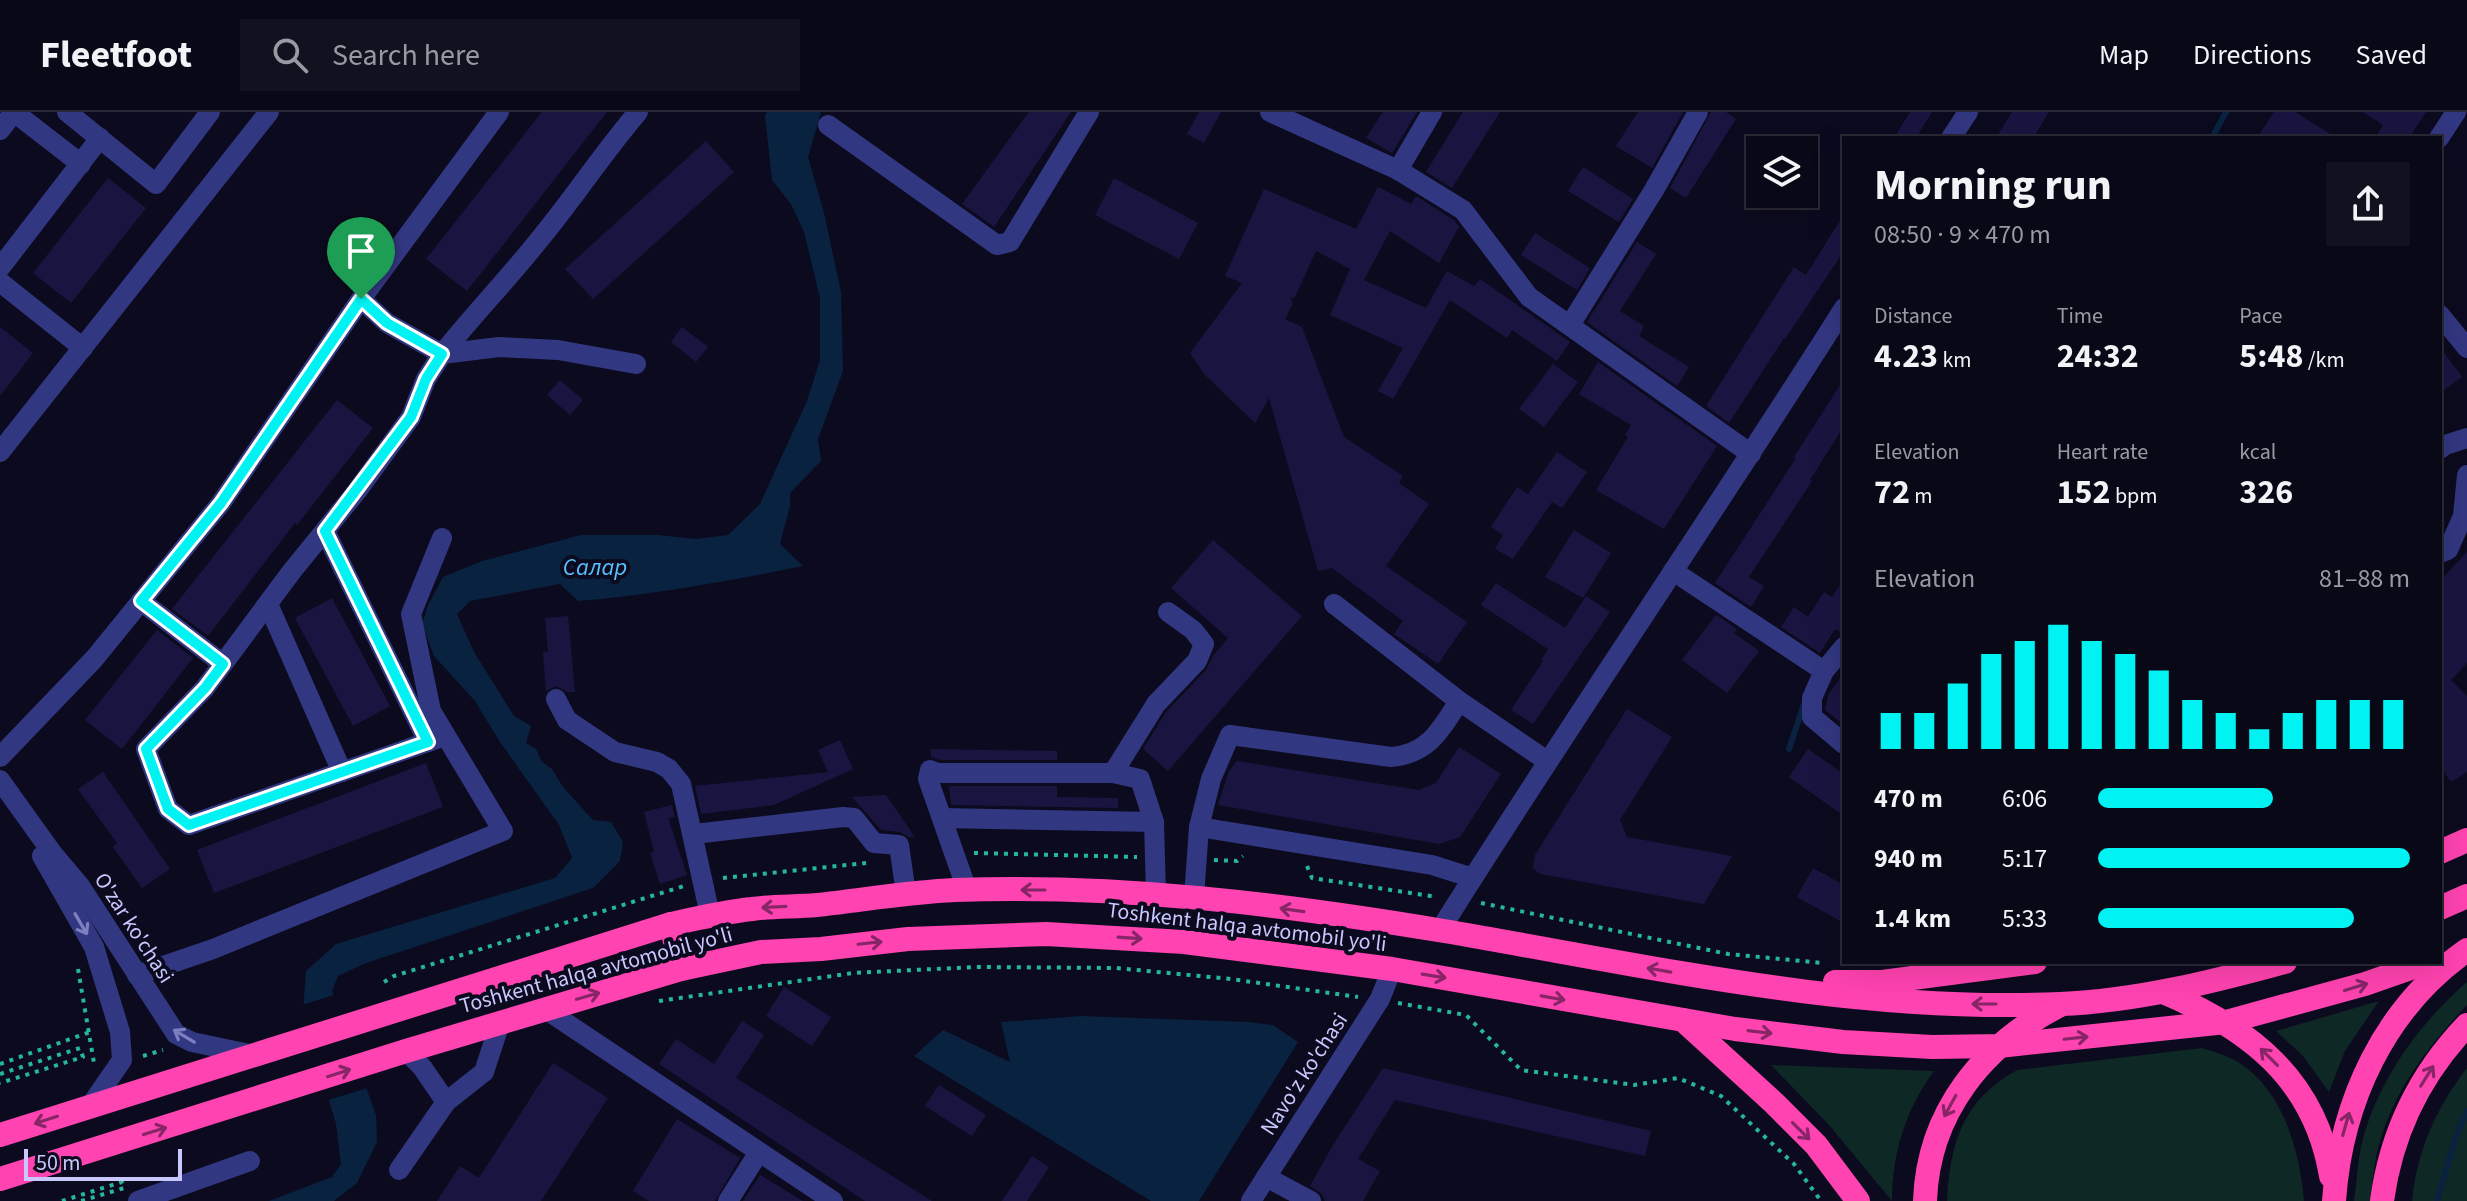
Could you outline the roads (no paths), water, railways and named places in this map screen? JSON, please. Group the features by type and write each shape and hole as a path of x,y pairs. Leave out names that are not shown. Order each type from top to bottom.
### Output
{"highway":[{"path":"2442,851 2467,840"},
{"name":"Toshkent halqa avtomobil yo'li","path":"0,1135 671,924 754,908 816,905 906,894 967,890 1076,890 1194,897 1440,930 1735,984 1875,999 2062,1004 2163,992 2277,964"},
{"path":"2442,907 2467,896"},
{"path":"671,924 681,969"},
{"name":"Toshkent halqa avtomobil yo'li","path":"0,1179 545,1009 681,969 761,952 908,939 1046,934 1184,942 1392,969 1683,1020 1843,1042 1932,1047 1999,1046 2226,1022 2351,988 2422,964"},
{"path":"2442,956 2467,948"},
{"path":"2334,1201 2341,1143 2351,1105 2366,1068 2385,1036 2408,1007 2467,948"},
{"path":"1735,984 1882,982 2020,964"},
{"path":"2163,992 2226,1022 2267,1053 2284,1072 2306,1104 2323,1142 2334,1201"},
{"path":"1925,1201 1930,1161 1945,1115 1962,1087 1999,1046 2062,1004"},
{"path":"1683,1020 1816,1145 1858,1201"},
{"path":"2382,1201 2388,1164 2406,1113 2431,1069 2467,1025"}],"street":[{"path":"0,130 14,112 81,164"},
{"path":"67,112 156,184 210,112"},
{"path":"0,452 269,112"},
{"path":"0,757 94,659 221,503 361,299 499,112"},
{"path":"437,739 189,825 168,809 146,749 205,688 411,417 426,379 459,330 486,304 541,238 638,112"},
{"path":"828,125 997,245 1010,242 1089,112"},
{"path":"1270,112 1398,170 1463,210 1529,297 1751,454"},
{"path":"1398,170 1432,112"},
{"path":"1570,325 1654,190 1698,112"},
{"path":"1952,136 1968,112"},
{"path":"2440,136 2456,112"},
{"path":"0,268 100,138"},
{"path":"0,282 83,348"},
{"path":"361,299 387,323 442,354 499,347 558,350 636,364"},
{"path":"1440,930 1842,311"},
{"path":"2442,317 2467,348"},
{"path":"2442,447 2467,438"},
{"path":"2442,552 2448,550 2463,516 2467,475"},
{"path":"137,975 213,949 503,831 437,739 325,531"},
{"path":"437,739 411,614 442,538"},
{"path":"1673,571 1824,671"},
{"path":"141,601 223,664"},
{"path":"268,604 342,772"},
{"path":"1334,604 1459,701 1547,761"},
{"path":"1113,773 1156,704 1197,661 1204,644 1193,630 1168,612"},
{"path":"1842,649 1824,671 1812,698 1812,717 1842,742"},
{"path":"556,699 567,720 615,752 657,762 669,769 681,784 710,915"},
{"path":"1194,897 1199,827 1211,779 1230,735 1391,757 1406,756 1429,744 1438,735 1459,701"},
{"path":"967,890 928,779 930,770 938,773 1113,773 1140,779 1154,822 1156,894"},
{"name":"O'zar ko'chasi","path":"0,782 80,886 176,1034 192,1042 258,1056"},
{"name":"O'zar ko'chasi","path":"0,782 94,947 120,1032 122,1060 91,1105"},
{"path":"694,834 854,818 874,843 899,845 906,894"},
{"path":"943,818 1154,822"},
{"path":"1199,827 1432,865 1473,878"},
{"name":"Navo'z ko'chasi","path":"1251,1201 1380,999 1392,969"},
{"path":"545,1009 833,1201"},
{"path":"399,1170 446,1102 484,1072 500,1023"},
{"path":"406,1051 422,1067 446,1102"},
{"path":"728,1201 759,1152"},
{"path":"138,1201 250,1161"},
{"path":"1266,1177 1311,1201"}],"water":[{"name":"Салар","path":"767,112 821,112 808,157 841,292 843,371 818,439 821,461 790,493 790,506 780,544 803,566 691,587 578,601 560,584 470,601 457,614 474,652 514,716 531,726 526,743 536,749 542,762 552,769 563,787 593,820 611,822 623,842 620,861 593,888 366,963 338,976 332,991 376,1115 377,1142 357,1183 334,1201 269,1201 332,1177 341,1164 336,1124 303,1012 306,971 336,944 555,878 572,858 559,825 475,701 434,656 422,624 443,577 482,561 581,535 658,535 696,539 728,535 760,504 807,401 820,360 820,298 804,232 791,204 772,180"},
{"path":"1081,1016 1248,1022 1273,1025 1298,1042 1199,1201 1151,1201 914,1056 943,1030 1010,1062 1001,1022"}],"waterway":[{"path":"2213,136 2226,112"},
{"path":"1789,749 1804,704"},
{"path":"2437,1201 2456,1136 2467,1111"}]}
